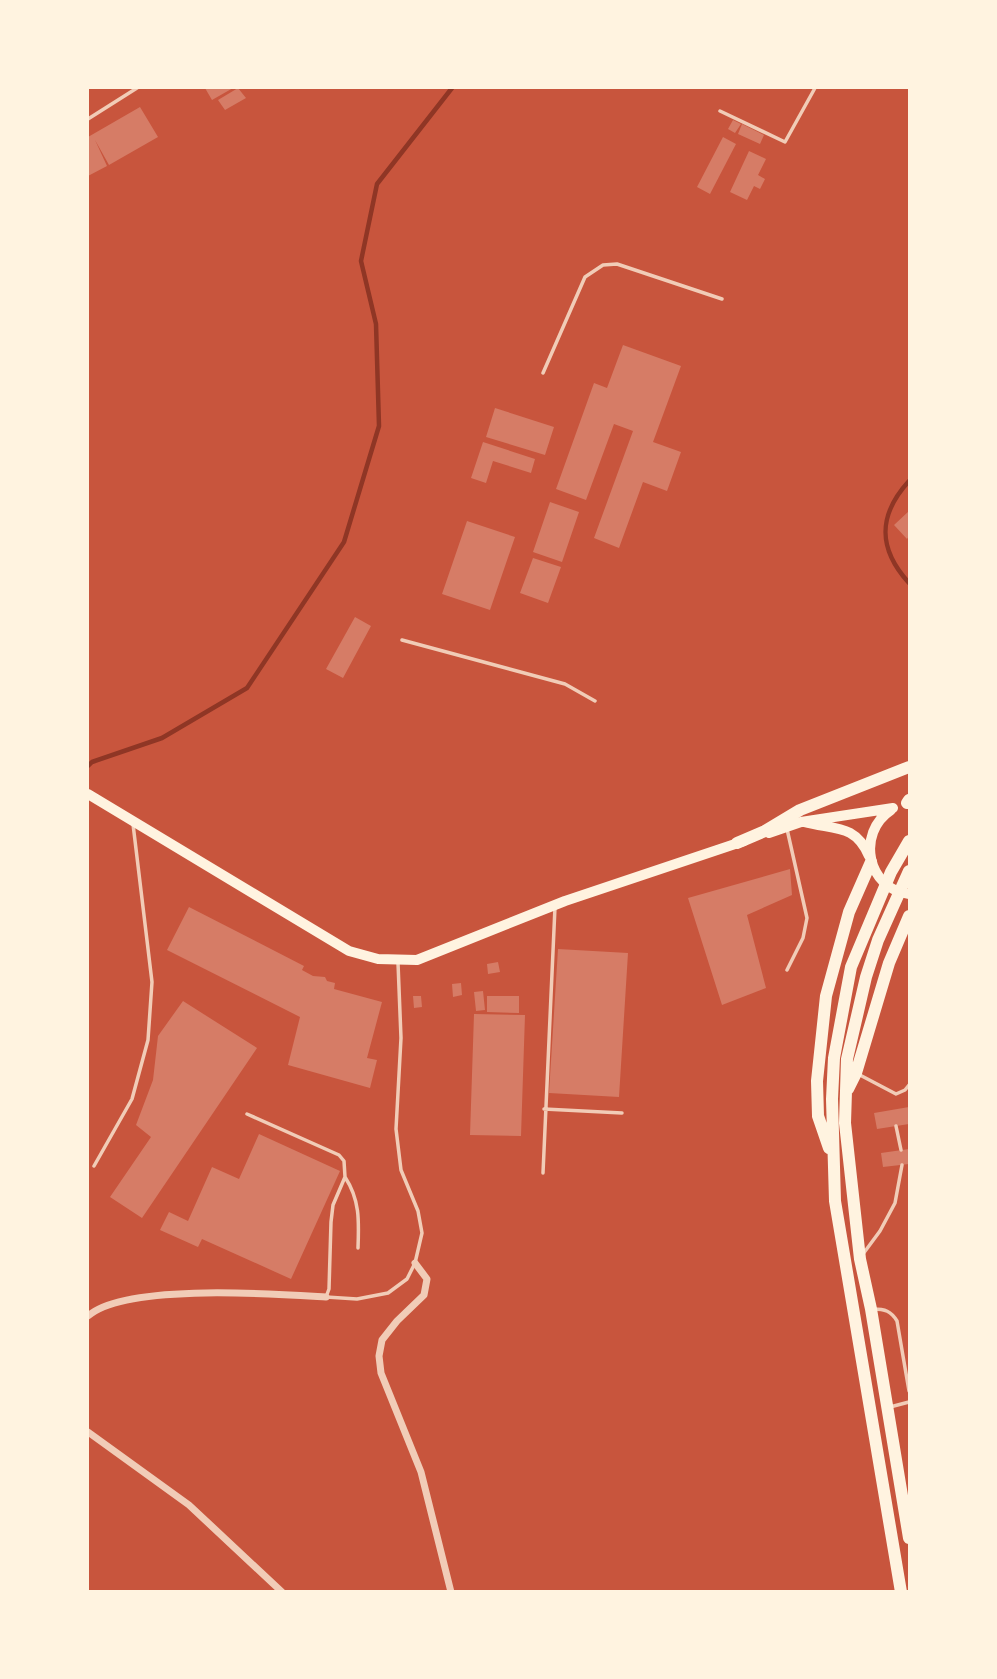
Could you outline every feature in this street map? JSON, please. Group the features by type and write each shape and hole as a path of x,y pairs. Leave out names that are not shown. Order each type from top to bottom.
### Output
{"highway":[{"path":"737,843 765,831 800,810 909,767"},
{"path":"901,1591 835,1201 832,1099 838,1026 851,967 887,882 909,841"},
{"path":"834,1161 818,1116 818,1056 833,965 849,912 870,860"},
{"path":"909,871 878,940 847,1059 845,1095 848,1162 860,1259 909,1530"},
{"path":"845,1095 856,1073 889,963 909,916"}],"main road":[{"path":"88,794 349,951 398,961 417,960 555,905 801,822 893,808 909,802"},
{"path":"870,860 873,830 893,808"},
{"path":"801,822 851,833 865,847 883,882 892,889 909,894"}],"street":[{"path":"415,1263 427,1279 425,1295 397,1321 382,1340 380,1373 421,1472 451,1591"},
{"path":"88,1316 95,1309 137,1298 231,1291 326,1297"},
{"path":"88,1432 189,1505 282,1591"}],"lane":[{"path":"88,119 137,88"},
{"path":"720,111 785,142 815,88"},
{"path":"543,373 584,277 603,265 617,264 722,299"},
{"path":"402,640 565,684 595,701"},
{"path":"94,1166 132,1099 148,1041 152,982 132,821"},
{"path":"786,827 807,918 803,938 787,970"},
{"path":"542,1173 555,905"},
{"path":"345,1177 333,1205 329,1289 326,1297 357,1300 388,1293 407,1279 415,1263 422,1233 418,1211 401,1170 396,1129 401,1038 398,961"},
{"path":"856,1073 896,1094 909,1085"},
{"path":"544,1110 622,1113"},
{"path":"247,1114 339,1155 344,1161 345,1177 359,1210 358,1248"},
{"path":"896,1126 901,1150"},
{"path":"860,1259 880,1231 895,1203 902,1165"},
{"path":"871,1309 884,1309 892,1313 897,1321 909,1391"},
{"path":"888,1408 909,1402"}],"building":[{"path":"205,88 233,88 212,100"},
{"path":"238,88 246,98 225,110 218,100"},
{"path":"140,107 158,137 109,165 95,140 107,166 88,176 88,137"},
{"path":"733,120 741,124 735,133 728,129"},
{"path":"742,124 764,135 760,144 738,134"},
{"path":"723,137 736,144 710,194 697,187"},
{"path":"749,151 766,159 758,175 765,179 760,189 754,186 747,200 730,192"},
{"path":"623,345 681,366 653,442 681,452 667,491 643,482 619,548 594,538 633,431 614,424 586,500 556,489 594,383 607,388"},
{"path":"495,408 554,427 545,455 486,437"},
{"path":"483,442 535,459 531,473 493,461 486,483 471,478"},
{"path":"550,502 579,512 562,562 533,552"},
{"path":"909,511 909,536 907,539 894,525"},
{"path":"467,521 515,537 490,610 442,594"},
{"path":"533,558 561,567 548,603 520,593"},
{"path":"355,617 371,626 343,678 326,669"},
{"path":"790,869 792,895 747,915 766,988 722,1005 688,898"},
{"path":"189,907 304,966 302,970 313,976 325,977 327,981 335,983 334,989 382,1002 367,1058 377,1060 370,1088 288,1065 300,1017 167,950"},
{"path":"558,949 628,953 619,1097 549,1093"},
{"path":"498,962 500,972 488,974 487,964"},
{"path":"461,983 462,995 453,997 452,984"},
{"path":"483,991 485,1010 476,1011 474,992"},
{"path":"413,996 421,996 422,1007 414,1008"},
{"path":"487,996 519,996 519,1013 487,1012"},
{"path":"183,1001 257,1048 142,1218 110,1197 151,1137 136,1125 153,1080 158,1036"},
{"path":"474,1014 525,1015 521,1136 470,1135"},
{"path":"909,1107 909,1124 877,1129 874,1113"},
{"path":"259,1134 340,1171 291,1279 202,1239 198,1247 160,1230 169,1212 188,1221 212,1167 239,1179"},
{"path":"909,1149 909,1164 883,1167 881,1153"}],"waterway":[{"path":"88,766 92,762 162,738 247,688 344,542 379,426 376,324 361,261 377,184 452,88"},
{"path":"909,481 891,507 885,532 891,558 909,583"}]}
